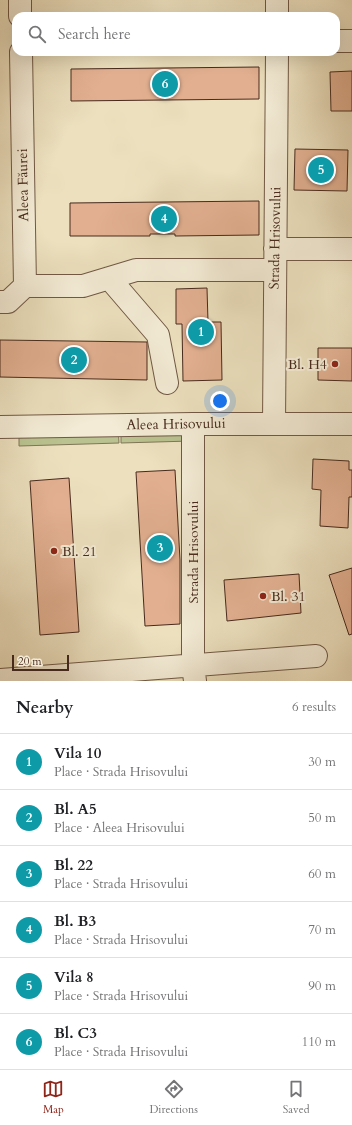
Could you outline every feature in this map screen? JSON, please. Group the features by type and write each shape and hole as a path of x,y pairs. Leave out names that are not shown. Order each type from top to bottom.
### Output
{"street":[{"path":"20,0 20,12"},
{"path":"277,0 277,12"},
{"path":"340,41 352,41"},
{"name":"Aleea Făurei","path":"21,56 24,286"},
{"name":"Strada Hrisovului","path":"274,424 276,56"},
{"path":"0,302 8,302 24,286 83,286 136,270 275,260 352,249"},
{"path":"109,278 158,335 167,383"},
{"name":"Strada Hrisovului","path":"193,424 194,673"},
{"name":"Aleea Hrisovului","path":"0,427 193,424 352,424"},
{"path":"0,680 194,673 316,656"}],"green space":[{"path":"191,425 191,441 121,443 121,426"},
{"path":"118,426 119,443 19,446 19,428"}],"building":[{"path":"259,67 259,99 71,101 71,69"},
{"path":"352,71 352,111 331,111 330,72"},
{"path":"295,149 348,150 347,191 294,190"},
{"path":"259,201 259,235 175,236 175,234 150,234 150,236 70,236 70,203"},
{"path":"207,288 208,322 221,322 222,380 183,381 182,324 176,324 176,289"},
{"path":"0,340 147,342 147,380 0,377"},
{"name":"Bl. H4","path":"318,348 352,348 352,381 318,380"},
{"path":"313,459 349,461 349,470 352,470 352,497 349,497 348,528 320,526 321,490 312,489"},
{"path":"175,470 180,560 180,624 145,626 136,472"},
{"name":"Bl. 21","path":"69,478 79,632 40,635 30,481"},
{"path":"352,568 352,634 349,635 329,575"},
{"name":"Bl. 31","path":"299,574 301,613 227,621 224,580"}],"place":[{"name":"Bl. C3","path":"165,84"},
{"name":"Vila 8","path":"321,170"},
{"name":"Bl. B3","path":"164,219"},
{"name":"Vila 10","path":"201,332"},
{"name":"Bl. A5","path":"74,360"},
{"name":"Bl. H4","path":"335,364"},
{"name":"Bl. 22","path":"160,548"},
{"name":"Bl. 21","path":"54,551"},
{"name":"Bl. 31","path":"263,596"}]}
